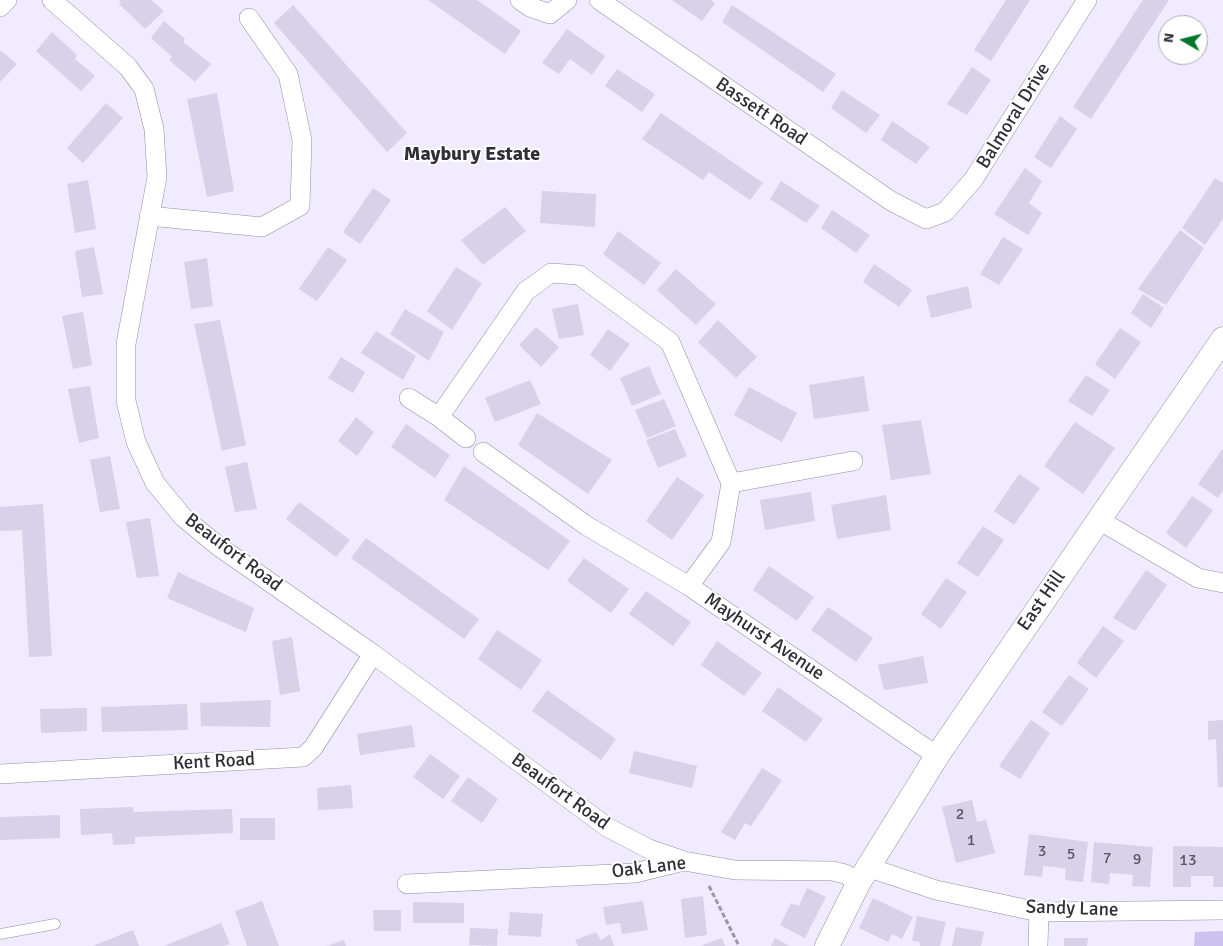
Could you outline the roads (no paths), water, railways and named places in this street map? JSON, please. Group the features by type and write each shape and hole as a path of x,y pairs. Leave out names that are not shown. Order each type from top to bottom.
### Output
{"street":[{"path":"0,7 7,0"},
{"name":"Beaufort Road","path":"52,0 128,67 144,89 154,129 157,176 126,344 126,401 136,442 155,483 182,517 218,546 373,654 607,827 649,849 691,862"},
{"path":"520,0 530,7 550,14 567,0"},
{"name":"Bassett Road","path":"599,0 890,201 926,218"},
{"name":"Balmoral Drive","path":"926,218 945,212 973,180 1087,0"},
{"path":"149,216 262,227 300,206 302,140 288,74 250,18"},
{"path":"439,417 526,291 551,274 579,275 670,342 732,483 721,542 689,586"},
{"name":"East Hill","path":"827,946 863,875 937,756 1223,339"},
{"path":"410,398 466,438"},
{"name":"Mayhurst Avenue","path":"483,452 588,526 689,586 937,756"},
{"path":"732,483 853,461"},
{"path":"1099,520 1198,578 1223,583"},
{"name":"Kent Road","path":"0,774 303,757 313,748 373,654"},
{"name":"Oak Lane","path":"407,884 635,873 691,862 735,870 832,871 863,875"},
{"name":"Sandy Lane","path":"863,875 1039,912 1223,910"},
{"path":"1038,946 1039,912"}],"lane":[{"path":"0,934 55,924"}],"district":[{"name":"Maybury Estate","path":"472,155"}]}
